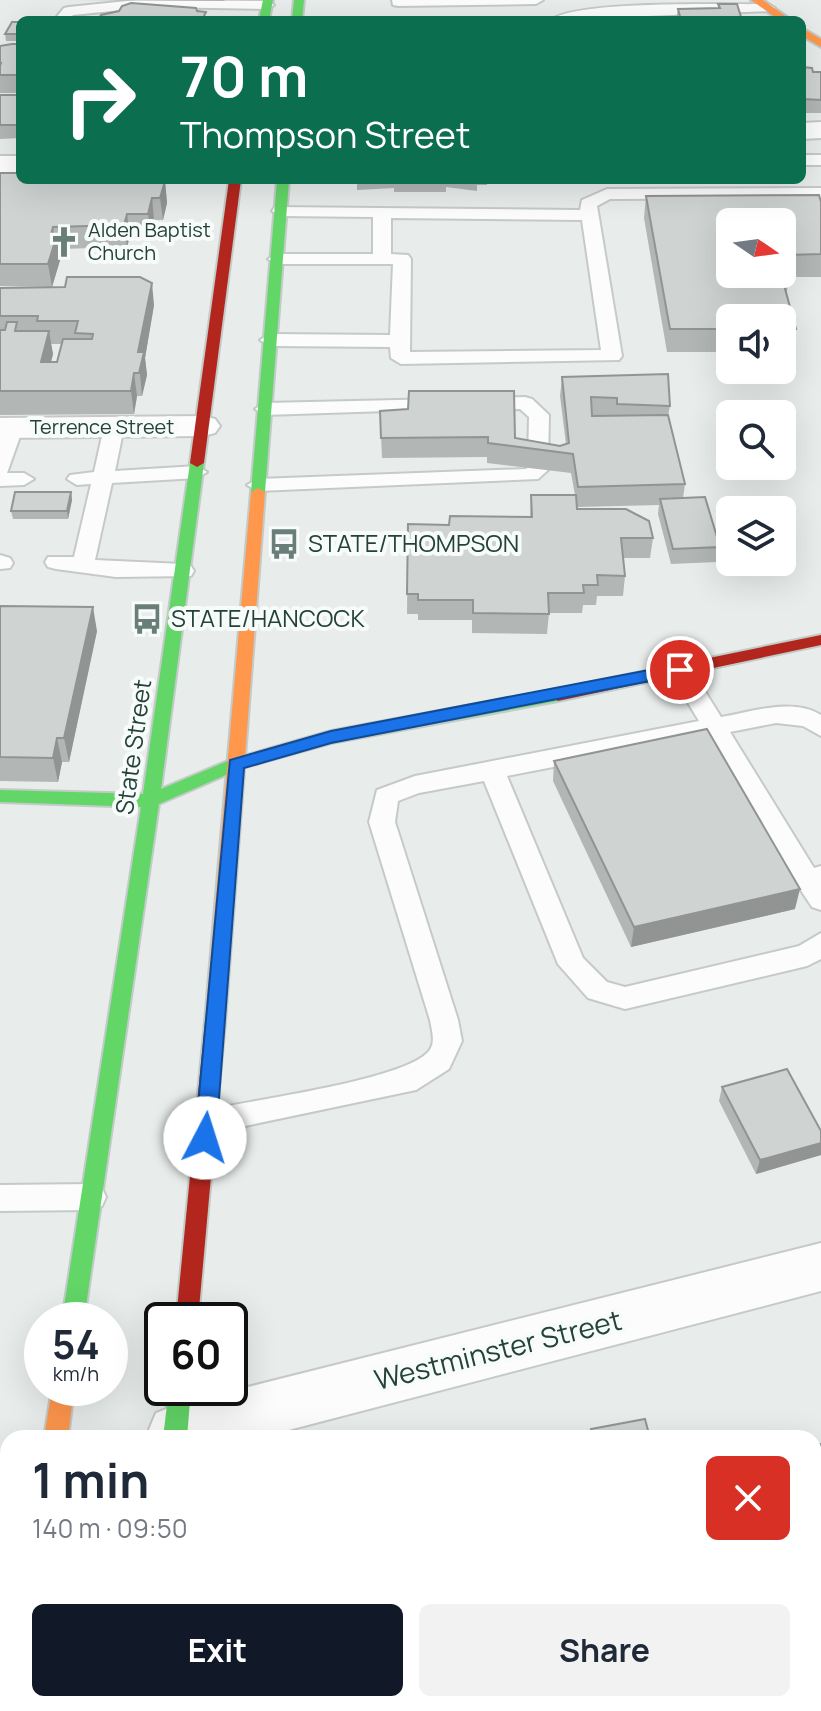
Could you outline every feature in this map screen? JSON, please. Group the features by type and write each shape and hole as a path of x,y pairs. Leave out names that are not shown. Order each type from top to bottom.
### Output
{"main road":[{"path":"762,4 780,16"},
{"name":"State Street","path":"76,1302 183,571 234,184"},
{"path":"189,1302 207,1122 283,184"},
{"path":"0,796 150,801 236,764 331,737 821,640"},
{"path":"57,1430 60,1406"}],"street":[{"name":"Terrence Street","path":"6,428 203,426"},
{"name":"Westminster Street","path":"177,1419 821,1267"}],"lane":[{"path":"398,2 536,0"},
{"path":"65,16 69,11 117,4 266,8"},
{"path":"580,16 601,12 762,4"},
{"path":"277,259 402,259 401,358 612,356 588,204 607,194 821,193"},
{"path":"281,211 588,215"},
{"path":"382,212 382,259"},
{"path":"270,340 399,341"},
{"path":"258,485 531,475 538,466 539,415 525,403 265,409"},
{"path":"83,566 114,427"},
{"path":"0,469 6,428"},
{"path":"77,479 197,472"},
{"path":"0,480 24,479"},
{"path":"56,562 183,571"},
{"path":"680,670 816,885"},
{"path":"207,1122 406,1081 439,1061 448,1041 444,1020 382,822 386,796 415,785 792,714 809,718 821,728"},
{"path":"492,770 572,964 598,990 625,998 807,955 821,944"},
{"path":"0,1198 91,1197"}],"building":[{"path":"131,3 196,8 197,11 206,12 204,16 100,16 119,11 122,6"},
{"path":"718,4 737,4 741,16 680,16 678,9 720,8"},
{"path":"12,22 16,22 16,34 5,34"},
{"path":"16,44 16,75 0,75 0,46"},
{"path":"806,67 821,72 821,100 806,99"},
{"path":"0,95 16,95 16,125 0,125"},
{"name":"Alden Baptist Church","path":"0,173 16,173 16,184 164,184 160,198 152,198 148,214 127,214 124,225 53,227 51,234 57,235 48,264 0,264"},
{"path":"819,195 821,254 796,255 796,208 716,208 716,288 785,288 789,304 716,304 716,329 670,329 646,196"},
{"path":"67,277 140,277 152,283 138,352 144,352 139,373 134,373 131,391 0,391 0,330 5,330 7,322 17,322 15,331 49,331 41,362 57,362 63,339 92,339 93,334 75,333 78,321 37,321 38,316 0,316 0,288 65,287"},
{"path":"668,374 670,406 617,404 617,398 591,397 592,416 668,415 685,484 578,487 573,454 488,443 488,437 381,438 380,411 408,409 409,391 514,391 515,438 560,446 569,443 562,377"},
{"path":"15,492 71,492 67,511 11,511"},
{"path":"531,495 576,495 577,509 626,509 649,521 653,538 621,538 625,576 597,575 598,585 583,585 584,593 548,593 549,614 473,613 473,600 418,600 418,594 407,594 408,524 449,525 450,516 532,517"},
{"path":"705,497 716,534 716,547 673,549 660,499"},
{"path":"0,606 93,607 64,738 57,738 53,758 0,757"},
{"path":"707,729 800,889 634,927 554,761"},
{"path":"787,1069 821,1131 821,1143 760,1160 722,1087"},
{"path":"645,1419 648,1430 591,1430"}],"traffic: fast":[{"path":"265,16 268,0"},
{"path":"297,16 299,0"},
{"path":"258,492 283,184"},
{"path":"76,1302 170,669 197,463"},
{"path":"0,796 150,801 236,764 331,737 558,695"},
{"path":"176,1430 178,1406"}],"traffic: slow":[{"path":"756,0 780,16"},
{"path":"806,34 821,44"},
{"path":"215,1022 258,492"},
{"path":"57,1430 60,1406"}],"traffic: jam":[{"path":"197,463 234,184"},
{"path":"558,695 821,640"},
{"path":"189,1302 215,1022"}],"place":[{"name":"Alden Baptist Church","path":"64,242"},
{"name":"STATE/THOMPSON","path":"284,544"},
{"name":"STATE/HANCOCK","path":"147,619"}],"route":[{"path":"205,1138 236,764 331,737 680,670"}]}
